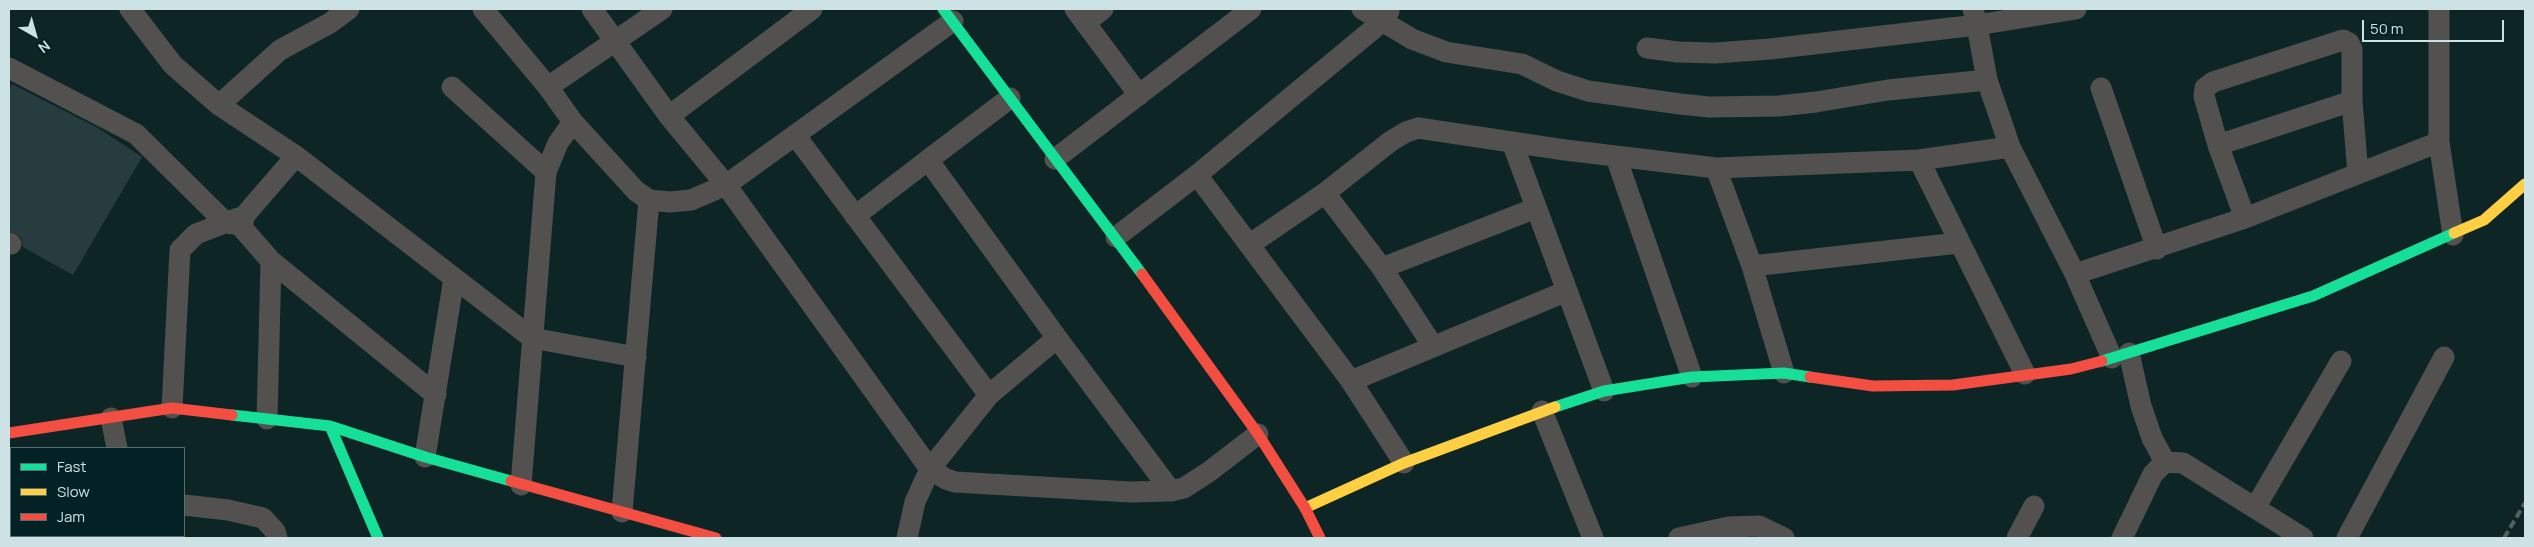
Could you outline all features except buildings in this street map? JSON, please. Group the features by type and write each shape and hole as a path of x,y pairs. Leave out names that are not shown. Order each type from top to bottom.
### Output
{"street":[{"path":"130,9 173,65 219,104 296,156 532,338 636,357"},
{"path":"219,104 280,50 330,23 349,9"},
{"path":"483,9 548,87 573,122 636,191 649,200 670,202 691,200 726,185 795,135 948,15 1055,160 1116,237 1258,434 1305,508 1320,538"},
{"path":"592,9 669,116 726,185 930,469 955,482 1130,492 1171,491 1184,488 1210,471 1258,434"},
{"path":"548,87 662,9"},
{"path":"1103,9 1080,16 1139,95"},
{"path":"1055,160 1252,9"},
{"path":"1362,9 1387,15 1412,39 1446,52 1522,64 1557,81 1588,91 1680,104 1709,107 1779,106 1888,90 1988,80"},
{"path":"1647,48 1715,54 1975,17 2076,9"},
{"path":"2439,9 2438,142 2453,235"},
{"path":"669,116 806,10"},
{"path":"1116,237 1197,175 1387,15"},
{"path":"1975,17 1988,80 2010,147 2075,274 2120,356 2152,438 2165,462"},
{"path":"2245,218 2218,144 2204,96 2206,88 2213,82 2343,40 2349,43 2352,50 2352,101 2358,174"},
{"path":"9,68 136,134 238,221 271,261 436,396"},
{"path":"452,87 546,172"},
{"path":"2101,88 2157,248"},
{"path":"855,216 1010,98"},
{"path":"2218,144 2352,101"},
{"path":"521,485 546,172 550,156 573,122"},
{"path":"1250,245 1406,132 1418,128 1616,157 1716,168 1919,160 2010,147"},
{"path":"795,135 989,395"},
{"path":"1512,142 1604,391"},
{"path":"2075,274 2245,218 2438,142"},
{"path":"172,408 180,250 196,234 238,221 296,156"},
{"path":"1616,157 1692,377"},
{"path":"928,160 1171,491"},
{"path":"1919,160 1958,243 2025,374"},
{"path":"1716,168 1752,266 1784,374"},
{"path":"1197,175 1350,381 1404,463"},
{"path":"1305,508 1404,463 1542,410 1604,391 1644,383 1692,377 1784,374 1873,386 1953,385 2071,369 2120,356 2314,296 2484,220 2525,184"},
{"path":"1324,193 1382,268 1433,346"},
{"path":"622,512 649,200"},
{"path":"1382,268 1536,208"},
{"path":"1752,266 1958,243"},
{"path":"266,419 271,261"},
{"path":"425,458 454,278"},
{"path":"1350,381 1567,291"},
{"path":"907,538 915,502 930,469 989,395 1057,338"},
{"path":"2347,538 2444,357"},
{"path":"2255,508 2341,361"},
{"path":"9,433 172,408 330,426 378,440 425,458 716,538"},
{"path":"1542,410 1561,463 1593,538"},
{"path":"111,418 117,447"},
{"path":"330,426 378,538"},
{"path":"2124,537 2153,474 2165,462 2174,461 2182,463 2303,538"},
{"path":"185,505 228,510 263,518 275,531 277,538"},
{"path":"2017,538 2034,506"},
{"path":"1678,538 1729,527 1759,526 1784,538"}],"railway":[{"path":"2504,538 2525,503"}],"traffic: fast":[{"path":"943,9 1142,274"},
{"path":"2102,361 2313,296 2454,233"},
{"path":"1555,407 1604,391 1692,377 1784,373 1810,377"},
{"path":"232,415 330,426 425,457 511,481"},
{"path":"330,426 378,538"}],"traffic: slow":[{"path":"2454,233 2484,220 2525,184"},
{"path":"1305,508 1404,463 1555,407"}],"traffic: jam":[{"path":"1142,274 1258,434 1305,508 1320,538"},
{"path":"1810,377 1873,386 1953,385 2071,369 2102,361"},
{"path":"9,433 172,408 232,415"},
{"path":"511,481 716,538"}]}
